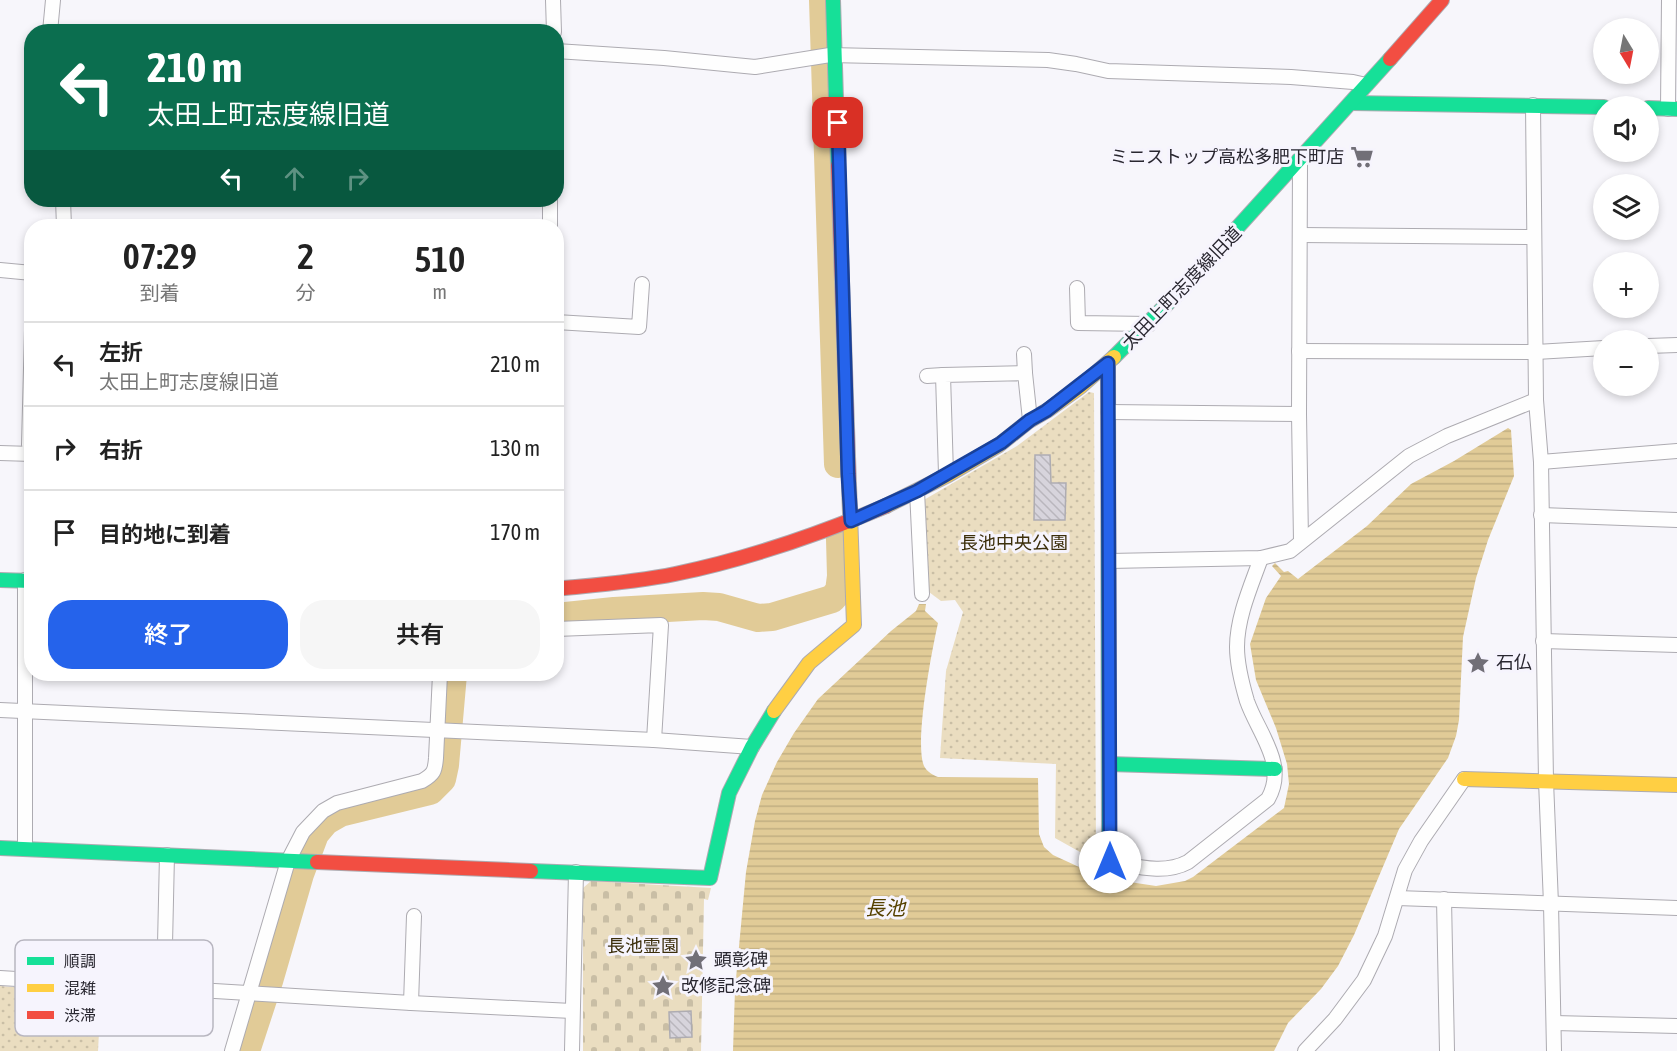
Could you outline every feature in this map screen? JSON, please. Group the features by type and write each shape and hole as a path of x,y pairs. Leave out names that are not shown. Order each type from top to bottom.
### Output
{"street":[{"path":"51,24 53,0"},
{"path":"553,0 554,24"},
{"path":"0,848 710,878 729,793 752,747 772,713 809,663 854,626 851,521 827,56 833,0"},
{"name":"太田上町志度線旧道","path":"564,588 657,578 726,563 790,544 851,521 917,491 1001,443 1108,363 1150,324 1299,162 1442,0"},
{"path":"1669,0 1672,109"},
{"path":"564,52 755,67 827,56 1048,60 1108,71 1291,77 1366,85"},
{"path":"1351,103 1593,107"},
{"path":"1533,105 1536,400 1541,462 1546,781 1554,1051"},
{"path":"1299,162 1301,541"},
{"path":"1300,235 1534,237"},
{"path":"0,270 24,272"},
{"path":"564,322 639,327 642,284"},
{"path":"1077,288 1078,322 1150,324"},
{"path":"1659,346 1677,345"},
{"path":"1299,351 1536,352 1593,349"},
{"path":"1024,354 1030,420"},
{"path":"1108,363 1110,862 1158,869 1178,868 1268,799 1274,789 1275,769 1270,749 1248,702 1240,672 1237,648 1238,632 1261,558"},
{"path":"927,376 1025,373"},
{"path":"943,375 946,474"},
{"path":"1109,561 1261,558 1290,551 1409,456 1447,436 1536,400"},
{"path":"1108,412 1299,414"},
{"path":"1541,462 1677,451"},
{"path":"0,453 24,454"},
{"path":"917,491 922,594"},
{"path":"1541,515 1677,520"},
{"path":"0,580 24,581"},
{"path":"564,628 661,625 654,740"},
{"path":"1544,641 1677,645"},
{"path":"26,681 26,849"},
{"path":"232,1051 260,994 300,862 303,832 323,811 337,803 430,777 435,771 445,730 441,681"},
{"path":"0,710 654,740 752,747"},
{"path":"1109,764 1275,769"},
{"path":"1305,1051 1335,1018 1364,980 1385,936 1405,870 1421,841 1464,779 1677,785"},
{"path":"165,940 167,855"},
{"path":"572,1051 576,872"},
{"path":"1397,898 1677,908"},
{"path":"1444,899 1447,1051"},
{"path":"411,1003 414,916"},
{"path":"0,978 15,979"},
{"path":"213,992 572,1011"},
{"path":"1554,1023 1677,1026"}],"green space":[{"name":"長池中央公園","path":"1089,392 1094,393 1096,861 1055,838 1056,764 940,758 946,671 963,612 955,600 941,601 925,589 922,501 1017,446"},
{"name":"長池霊園","path":"591,881 711,888 708,900 704,899 701,1051 583,1051 583,888"},
{"path":"0,986 15,987 15,1036 99,1036 98,1051 0,1051"}],"water":[{"name":"長池","path":"1508,428 1511,430 1514,476 1488,540 1476,578 1463,637 1459,720 1448,758 1399,829 1354,935 1338,966 1321,989 1288,1023 1274,1051 733,1051 735,989 746,872 762,795 777,762 818,699 891,631 916,611 919,604 926,604 925,611 938,623 922,718 921,754 927,770 938,777 1038,778 1039,834 1044,847 1053,855 1103,878 1156,886 1185,881 1284,808 1289,784 1287,764 1276,728 1256,680 1250,644 1266,598 1281,576 1272,566 1275,563 1284,572 1288,571 1298,579 1367,526 1411,484"}],"building":[{"path":"1035,455 1050,455 1051,483 1066,483 1065,520 1034,520"},
{"path":"691,1011 692,1037 670,1038 669,1012"}],"waterway":[{"path":"823,0 838,464"},
{"path":"564,616 703,606 719,607 758,618 772,617 832,599 839,591 840,539"},
{"path":"246,1051 300,874 315,834 326,821 340,813 430,791 442,779 452,681"}],"traffic: fast":[{"path":"833,0 838,165"},
{"path":"1114,357 1180,291 1390,59"},
{"path":"1351,103 1593,107"},
{"path":"1659,108 1677,109"},
{"path":"1108,364 1109,862"},
{"path":"0,580 24,581"},
{"path":"531,871 710,878 729,793 752,747 774,711"},
{"path":"1109,764 1275,769"},
{"path":"0,848 317,862"}],"traffic: slow":[{"path":"886,506 948,475 999,445 1029,421 1080,387 1114,357"},
{"path":"774,711 809,663 854,625 849,485"},
{"path":"1464,779 1677,785"}],"traffic: jam":[{"path":"1390,59 1442,0"},
{"path":"838,165 849,485"},
{"path":"564,588 646,579 702,568 782,545 886,506"},
{"path":"317,862 531,871"}],"place":[{"name":"ミニストップ高松多肥下町店","path":"1362,157"},
{"name":"石仏","path":"1478,663"},
{"name":"顕彰碑","path":"696,960"},
{"name":"改修記念碑","path":"663,986"}],"route":[{"path":"838,123 851,521 917,491 1001,443 1108,363 1110,862"}]}
